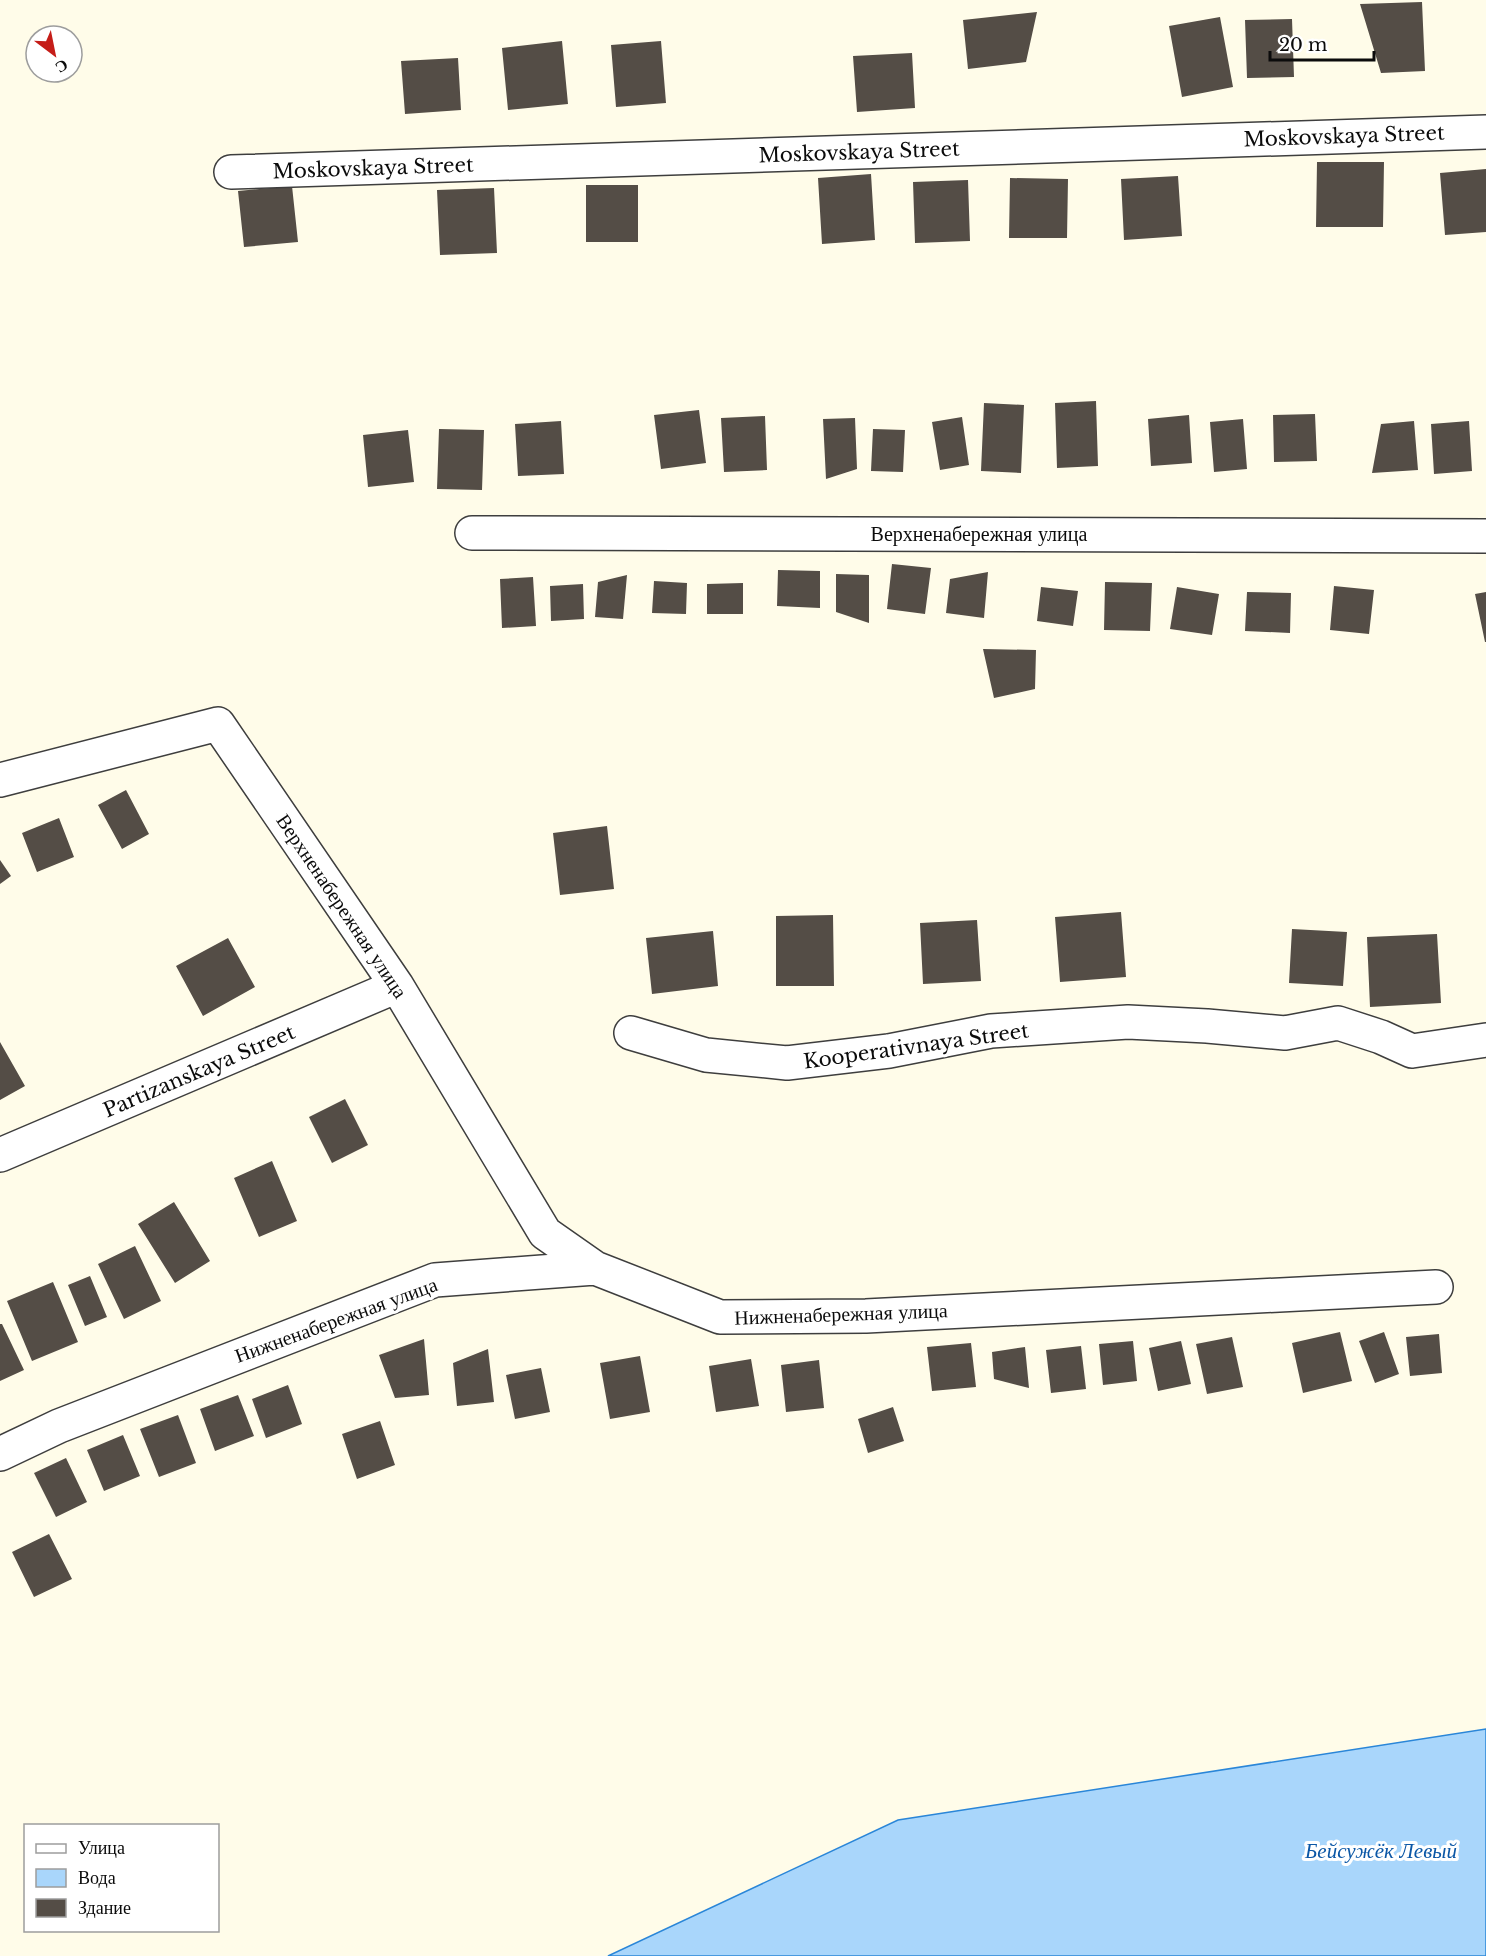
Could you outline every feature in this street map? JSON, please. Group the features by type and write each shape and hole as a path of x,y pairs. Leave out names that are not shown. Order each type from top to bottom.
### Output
{"street":[{"name":"Moskovskaya Street","path":"231,172 1486,132"},
{"name":"Верхненабережная улица","path":"472,533 1486,536"},
{"name":"Верхненабережная улица","path":"0,780 218,724 397,986 545,1233 595,1269"},
{"name":"Partizanskaya Street","path":"0,1155 397,986"},
{"name":"Kooperativnaya Street","path":"631,1034 706,1055 787,1063 889,1051 992,1031 1128,1022 1285,1033 1338,1023 1381,1036 1412,1050 1486,1040"},
{"name":"Нижненабережная улица","path":"0,1454 59,1426 435,1280 595,1269 720,1317 866,1316 1436,1287"}],"water":[{"name":"Бейсужёк Левый","path":"1486,1729 1486,1956 608,1956 898,1820"}],"building":[{"path":"1422,2 1425,71 1381,73 1360,4"},
{"path":"1037,12 1026,62 968,69 963,20"},
{"path":"1220,17 1233,87 1182,97 1169,26"},
{"path":"1292,19 1294,77 1247,78 1245,20"},
{"path":"562,41 568,104 508,110 502,48"},
{"path":"661,41 666,103 616,107 611,45"},
{"path":"912,53 915,108 857,112 853,56"},
{"path":"458,58 461,110 405,114 401,61"},
{"path":"1317,162 1384,162 1383,227 1316,227"},
{"path":"1486,169 1486,232 1445,235 1440,173"},
{"path":"871,174 875,240 822,244 818,178"},
{"path":"1178,176 1182,236 1124,240 1121,179"},
{"path":"1010,178 1068,179 1067,238 1009,238"},
{"path":"968,180 970,241 915,243 913,182"},
{"path":"586,185 638,185 638,242 586,242"},
{"path":"292,186 298,242 244,247 238,191"},
{"path":"494,188 497,253 440,255 437,190"},
{"path":"1096,401 1098,466 1057,468 1055,403"},
{"path":"984,403 1024,405 1021,473 981,471"},
{"path":"699,410 706,463 661,469 654,415"},
{"path":"1315,414 1317,461 1274,462 1273,415"},
{"path":"1189,415 1192,463 1151,466 1148,419"},
{"path":"765,416 767,470 724,472 721,418"},
{"path":"962,417 969,465 940,470 932,422"},
{"path":"855,418 857,469 826,479 823,419"},
{"path":"1243,419 1247,469 1214,472 1210,422"},
{"path":"561,421 564,474 518,476 515,424"},
{"path":"1414,421 1418,470 1372,473 1381,424"},
{"path":"1469,421 1472,471 1434,474 1431,424"},
{"path":"439,429 484,430 482,490 437,489"},
{"path":"873,429 905,430 903,472 871,471"},
{"path":"408,430 414,482 368,487 363,435"},
{"path":"892,564 931,568 925,614 887,609"},
{"path":"778,570 820,571 820,608 777,606"},
{"path":"988,572 984,618 946,613 950,579"},
{"path":"836,574 869,575 869,623 836,612"},
{"path":"627,575 623,619 595,617 598,582"},
{"path":"533,577 536,626 502,628 500,579"},
{"path":"654,581 687,583 686,614 652,613"},
{"path":"1105,582 1152,583 1150,631 1104,630"},
{"path":"743,583 743,614 707,614 707,584"},
{"path":"583,584 584,619 551,621 550,586"},
{"path":"1334,586 1374,590 1369,634 1330,630"},
{"path":"1041,587 1078,591 1073,626 1037,621"},
{"path":"1177,587 1219,594 1212,635 1170,629"},
{"path":"1247,592 1291,593 1290,633 1245,631"},
{"path":"1486,592 1486,642 1485,642 1475,594"},
{"path":"983,649 1036,650 1035,689 994,698"},
{"path":"126,790 149,834 122,849 98,805"},
{"path":"59,818 74,857 37,872 22,833"},
{"path":"607,826 614,889 560,895 553,833"},
{"path":"0,860 11,876 0,884"},
{"path":"1121,912 1126,977 1060,982 1055,917"},
{"path":"833,915 834,986 776,986 776,916"},
{"path":"977,920 981,981 923,984 920,923"},
{"path":"1292,929 1347,932 1343,986 1289,983"},
{"path":"713,931 718,986 652,994 646,938"},
{"path":"1437,934 1441,1003 1370,1007 1367,937"},
{"path":"228,938 255,987 203,1016 176,966"},
{"path":"0,1042 25,1086 0,1100"},
{"path":"345,1099 368,1145 332,1163 309,1117"},
{"path":"272,1161 297,1221 259,1237 234,1178"},
{"path":"174,1202 210,1261 175,1283 138,1224"},
{"path":"135,1246 161,1301 124,1319 98,1264"},
{"path":"90,1276 107,1317 85,1326 68,1285"},
{"path":"53,1282 78,1342 32,1361 7,1301"},
{"path":"0,1324 24,1370 0,1381"},
{"path":"1340,1332 1352,1381 1303,1393 1292,1343"},
{"path":"1384,1332 1399,1374 1375,1383 1359,1341"},
{"path":"1439,1334 1442,1373 1410,1376 1406,1337"},
{"path":"1232,1337 1243,1387 1207,1394 1196,1344"},
{"path":"424,1339 429,1395 395,1398 379,1355"},
{"path":"1133,1341 1137,1381 1103,1385 1099,1344"},
{"path":"1181,1341 1191,1384 1158,1391 1149,1348"},
{"path":"971,1343 976,1387 932,1391 927,1347"},
{"path":"1081,1346 1086,1389 1051,1393 1046,1350"},
{"path":"1025,1347 1029,1388 994,1379 992,1352"},
{"path":"488,1349 494,1402 457,1406 453,1363"},
{"path":"640,1356 650,1412 610,1419 600,1363"},
{"path":"751,1359 759,1406 716,1412 709,1366"},
{"path":"819,1360 824,1408 786,1412 781,1365"},
{"path":"541,1368 550,1412 515,1419 506,1375"},
{"path":"288,1385 302,1424 266,1438 252,1399"},
{"path":"238,1395 254,1436 215,1451 200,1409"},
{"path":"893,1407 904,1441 868,1453 858,1419"},
{"path":"178,1415 196,1463 159,1477 140,1429"},
{"path":"380,1421 395,1465 357,1479 342,1434"},
{"path":"123,1435 140,1476 104,1491 87,1450"},
{"path":"66,1458 87,1502 56,1517 34,1473"},
{"path":"49,1534 72,1579 34,1597 12,1552"}]}
